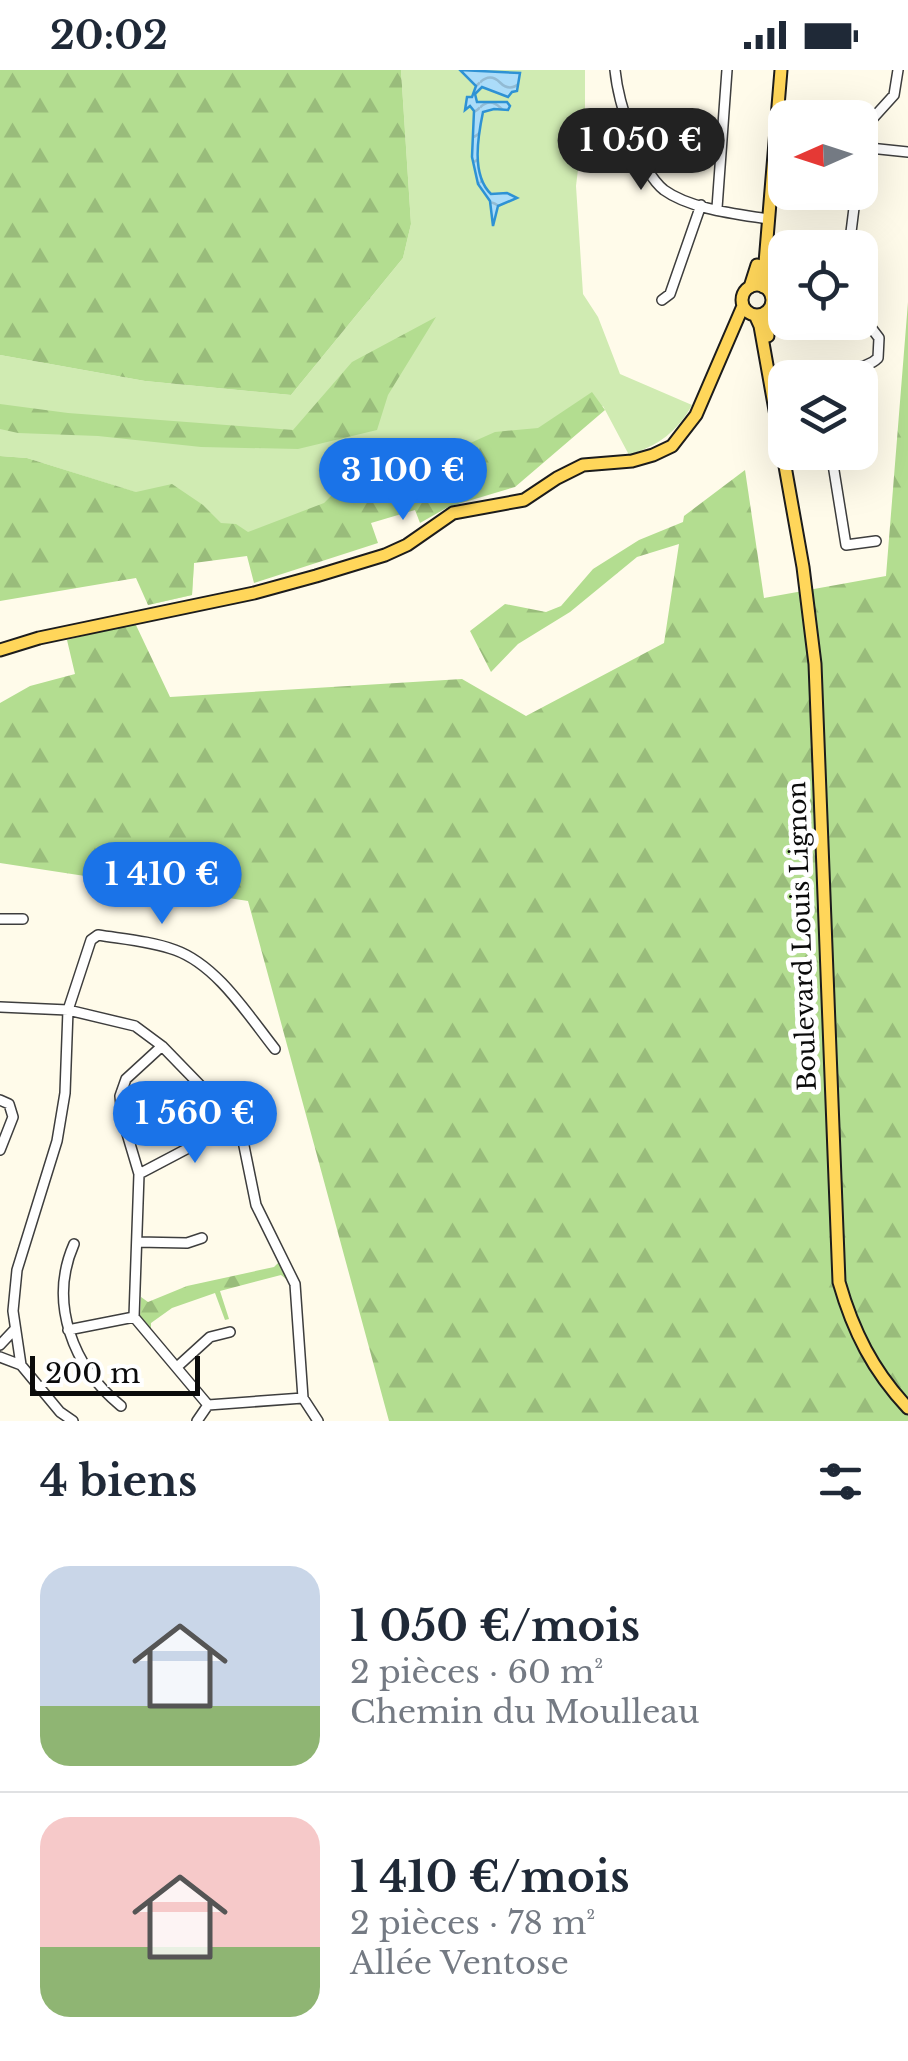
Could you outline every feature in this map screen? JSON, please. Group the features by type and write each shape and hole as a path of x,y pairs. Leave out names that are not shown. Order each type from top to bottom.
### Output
{"main road":[{"path":"0,650 39,638 254,593 333,571 407,545 453,514 524,500 583,466 632,462 672,446 696,416 733,325 757,310 742,297 760,288 755,279 766,218 781,70"},
{"name":"Boulevard Louis Lignon","path":"760,288 757,310 768,368"},
{"name":"Boulevard Louis Lignon","path":"786,470 815,664 840,1282 869,1358 908,1408"}],"street":[{"path":"615,70 627,124 666,191 701,205 766,218"},
{"path":"717,208 727,70"},
{"path":"878,111 894,96 898,70"},
{"path":"894,96 908,99"},
{"path":"878,149 908,152"},
{"path":"662,300 670,294 701,205"},
{"path":"760,288 768,290"},
{"path":"757,310 768,304"},
{"path":"833,470 846,545 876,541"},
{"path":"0,920 22,919"},
{"path":"21,1365 13,1311 16,1270 58,1142 65,1093 68,1010 90,940 98,935 164,946 202,965 274,1049"},
{"path":"0,1007 68,1010 135,1026 162,1046 234,1124 244,1141 256,1205 295,1284 303,1398 318,1421"},
{"path":"162,1046 126,1079 120,1096 122,1117 139,1174 134,1317 208,1405"},
{"path":"0,1100 9,1104 13,1117 0,1150"},
{"path":"139,1174 234,1124"},
{"path":"136,1242 188,1243 202,1238"},
{"path":"74,1244 62,1278 68,1330 96,1384 121,1406"},
{"path":"68,1330 134,1317"},
{"path":"0,1345 15,1329"},
{"path":"177,1368 210,1338 230,1332"},
{"path":"0,1357 21,1365 60,1412 73,1421"},
{"path":"208,1405 303,1398"},
{"path":"197,1421 208,1405"}],"green space":[{"path":"0,70 401,70 411,224 403,258 291,395 145,381 0,355"},
{"path":"401,70 585,70 585,111 576,186 583,294 598,317 620,374 692,405 666,436 629,455 603,406 579,423 432,466 415,478 194,563 192,595 148,605 135,492 27,458 0,456 0,355 145,381 291,395 403,258 411,224"},
{"path":"908,302 908,1421 389,1421 248,901 0,863 0,703 30,686 75,674 67,640 135,623 170,697 462,679 526,716 664,643 679,544 637,557 570,612 518,644 491,672 470,631 505,604 546,612 561,606 593,569 639,540 683,522 684,516 745,470 764,598 886,576"},
{"path":"436,317 388,395 377,430 298,449 201,447 0,429 0,404 293,430 352,362"},
{"path":"592,392 605,410 515,487 448,507 420,523 415,510 371,523 378,543 254,583 247,556 194,563 192,595 148,605 136,578 0,601 0,456 27,458 136,492 172,484 221,523 236,524 248,532 324,503 339,488 337,460 375,454 415,478 468,444 495,432 538,428"},
{"path":"280,1261 289,1281 281,1275 220,1291 229,1319 225,1320 215,1293 172,1308 151,1323 151,1330 140,1316 141,1297 148,1302 187,1286 274,1267"}],"water":[{"path":"460,70 520,73 517,91 508,97 482,87 475,94 477,102 507,102 510,106 508,110 483,112 479,132 478,166 485,186 491,194 507,193 517,198 498,206 493,226 490,201 478,184 472,157 474,111 470,106 465,110 467,97 472,97 476,86"}]}
